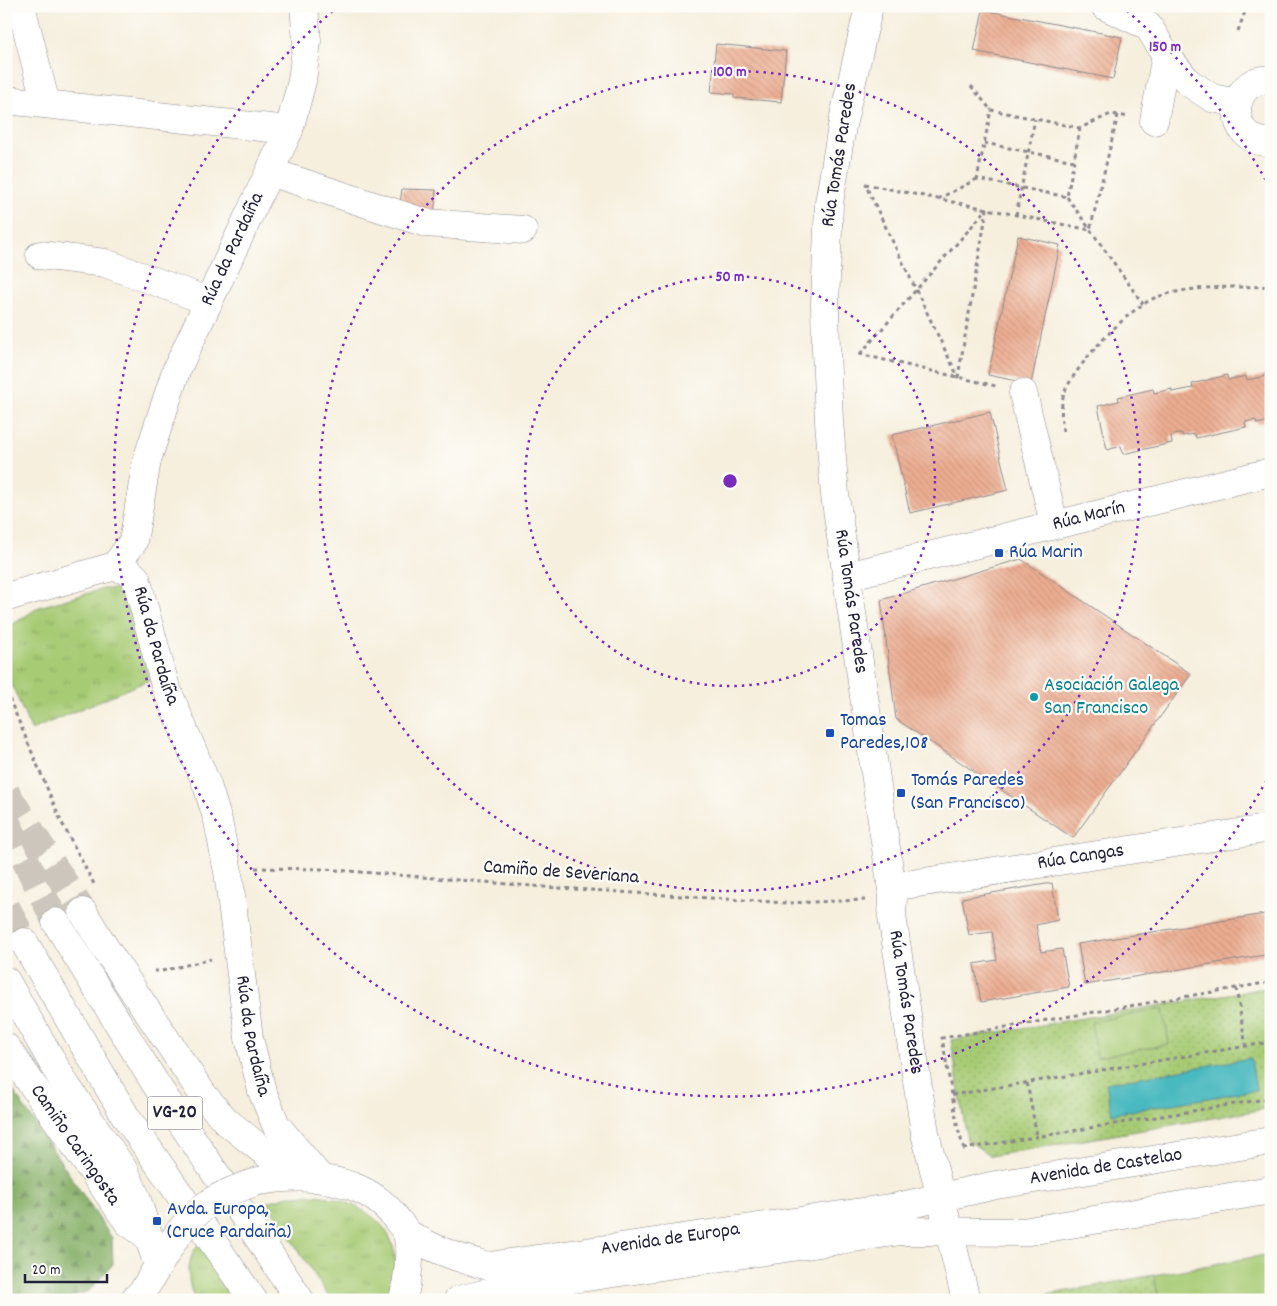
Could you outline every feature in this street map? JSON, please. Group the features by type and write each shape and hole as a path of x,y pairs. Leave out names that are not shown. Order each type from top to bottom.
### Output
{"main road":[{"path":"20,6 46,104"},
{"name":"Rúa da Pardaíña","path":"304,6 307,42 302,81 288,130 176,371 147,460 133,542 115,566 129,572 136,578 165,685 207,786 218,821 228,872 249,1038 262,1091 276,1124 307,1177"},
{"name":"Rúa Tomás Paredes","path":"869,6 843,121 829,204 825,294 826,350 835,495 892,892 892,916 925,1133 966,1300"},
{"path":"1104,6 1148,26 1166,55 1188,82 1212,98 1237,103"},
{"path":"1154,121 1166,55"},
{"path":"1271,80 1257,82 1248,86 1237,103 1239,123 1245,132 1253,139 1271,142"},
{"path":"6,100 288,130"},
{"path":"270,172 426,224 523,230"},
{"path":"40,255 105,263 208,301"},
{"path":"1023,393 1054,524"},
{"name":"Rúa Marín","path":"847,576 898,565 1054,524 1269,484"},
{"path":"6,595 14,595 115,566"},
{"name":"Rúa Cangas","path":"892,892 1271,828"},
{"path":"83,912 104,948 204,1096 226,1121 307,1177"},
{"name":"VG-20","path":"56,922 155,1083 300,1300"},
{"name":"VG-20","path":"24,942 126,1117 253,1300"},
{"path":"6,981 65,1084 125,1172 136,1197 162,1238 158,1266 162,1300"},
{"name":"Camiño Caringosta","path":"6,1047 128,1222 162,1238"},
{"name":"Avenida de Castelao","path":"940,1196 996,1185 1271,1140"},
{"path":"162,1238 210,1201 234,1189 259,1181 307,1177 360,1188 386,1205 407,1233 409,1273 403,1300"},
{"path":"948,1232 1023,1232 1271,1190"},
{"name":"Avenida de Europa","path":"407,1233 428,1246 457,1258 489,1266 897,1207 940,1196"},
{"name":"Avenida de Europa","path":"458,1300 505,1289 885,1234 948,1232"},
{"path":"134,1300 143,1291 158,1266"}],"path":[{"path":"1238,30 1246,6"},
{"path":"971,86 992,110 1080,128 1111,114 1154,121"},
{"path":"977,179 992,110"},
{"path":"1090,230 1118,115"},
{"path":"1016,215 1035,119"},
{"path":"1066,197 1080,128"},
{"path":"984,143 1074,161"},
{"path":"834,178 1090,230"},
{"path":"937,199 977,179 1066,197 1143,304"},
{"path":"865,184 958,377"},
{"path":"860,354 987,209"},
{"path":"958,377 987,209"},
{"path":"1063,436 1061,418 1065,390 1092,353 1143,304 1159,296 1180,291 1271,286"},
{"path":"826,350 860,354 1023,393"},
{"path":"1269,484 1271,520"},
{"name":"Camiño de Severiana","path":"228,872 260,867 324,869 544,887 787,903 855,902 892,892"},
{"path":"153,971 162,971 213,959"},
{"path":"1271,982 942,1038 958,1129 964,1149 1271,1098"},
{"path":"1236,988 1246,1046"},
{"path":"952,1095 1271,1042"},
{"path":"1027,1083 1037,1136"}],"green space":[{"path":"103,589 121,589 135,599 149,680 31,730 6,671 6,629 39,607"},
{"path":"1271,987 1271,1108 991,1156 967,1140 951,1040"},
{"path":"1163,1009 1169,1044 1097,1057 1091,1022"},
{"path":"6,1080 112,1238 113,1264 89,1291 64,1300 6,1300"},
{"path":"319,1195 343,1201 375,1219 386,1231 393,1245 395,1262 392,1280 383,1300 331,1300 267,1202 289,1196"},
{"path":"200,1243 238,1300 195,1300 190,1285 189,1270 192,1255"},
{"path":"1271,1254 1271,1300 1159,1300 1154,1275"},
{"path":"1154,1275 1159,1300 1031,1300 1030,1298"}],"water":[{"path":"1251,1058 1256,1090 1112,1114 1106,1083"}],"building":[{"path":"983,10 1122,37 1113,79 974,51"},
{"path":"716,44 786,51 781,102 734,98 734,94 711,92"},
{"path":"402,189 436,190 434,220 399,210"},
{"path":"1018,236 1060,245 1031,384 988,375"},
{"path":"1271,371 1271,428 1269,421 1257,424 1256,420 1245,422 1246,427 1196,438 1195,434 1182,436 1182,433 1171,436 1172,443 1123,454 1121,446 1107,450 1098,406 1119,401 1118,397 1153,389 1154,393 1172,389 1172,392 1193,388 1192,384 1227,375 1228,380 1246,376 1247,380 1266,376 1265,372"},
{"path":"990,412 1008,490 910,513 892,435"},
{"name":"Asociación Galega San Francisco","path":"1021,559 1191,674 1073,838 896,719 881,600"},
{"path":"1052,883 1058,920 1036,925 1041,952 1062,949 1069,987 981,1002 974,964 997,960 992,932 969,935 962,898"},
{"path":"1271,913 1271,954 1085,985 1078,944"}],"tunnel":[{"path":"6,793 83,912"},
{"path":"6,821 56,922"},
{"path":"6,907 24,942"}],"place":[{"name":"Rúa Marin","path":"999,553"},
{"name":"Asociación Galega San Francisco","path":"1034,697"},
{"name":"Tomas Paredes,108","path":"830,733"},
{"name":"Tomás Paredes (San Francisco)","path":"901,793"},
{"name":"Avda. Europa, (Cruce Pardaiña)","path":"157,1221"}]}
